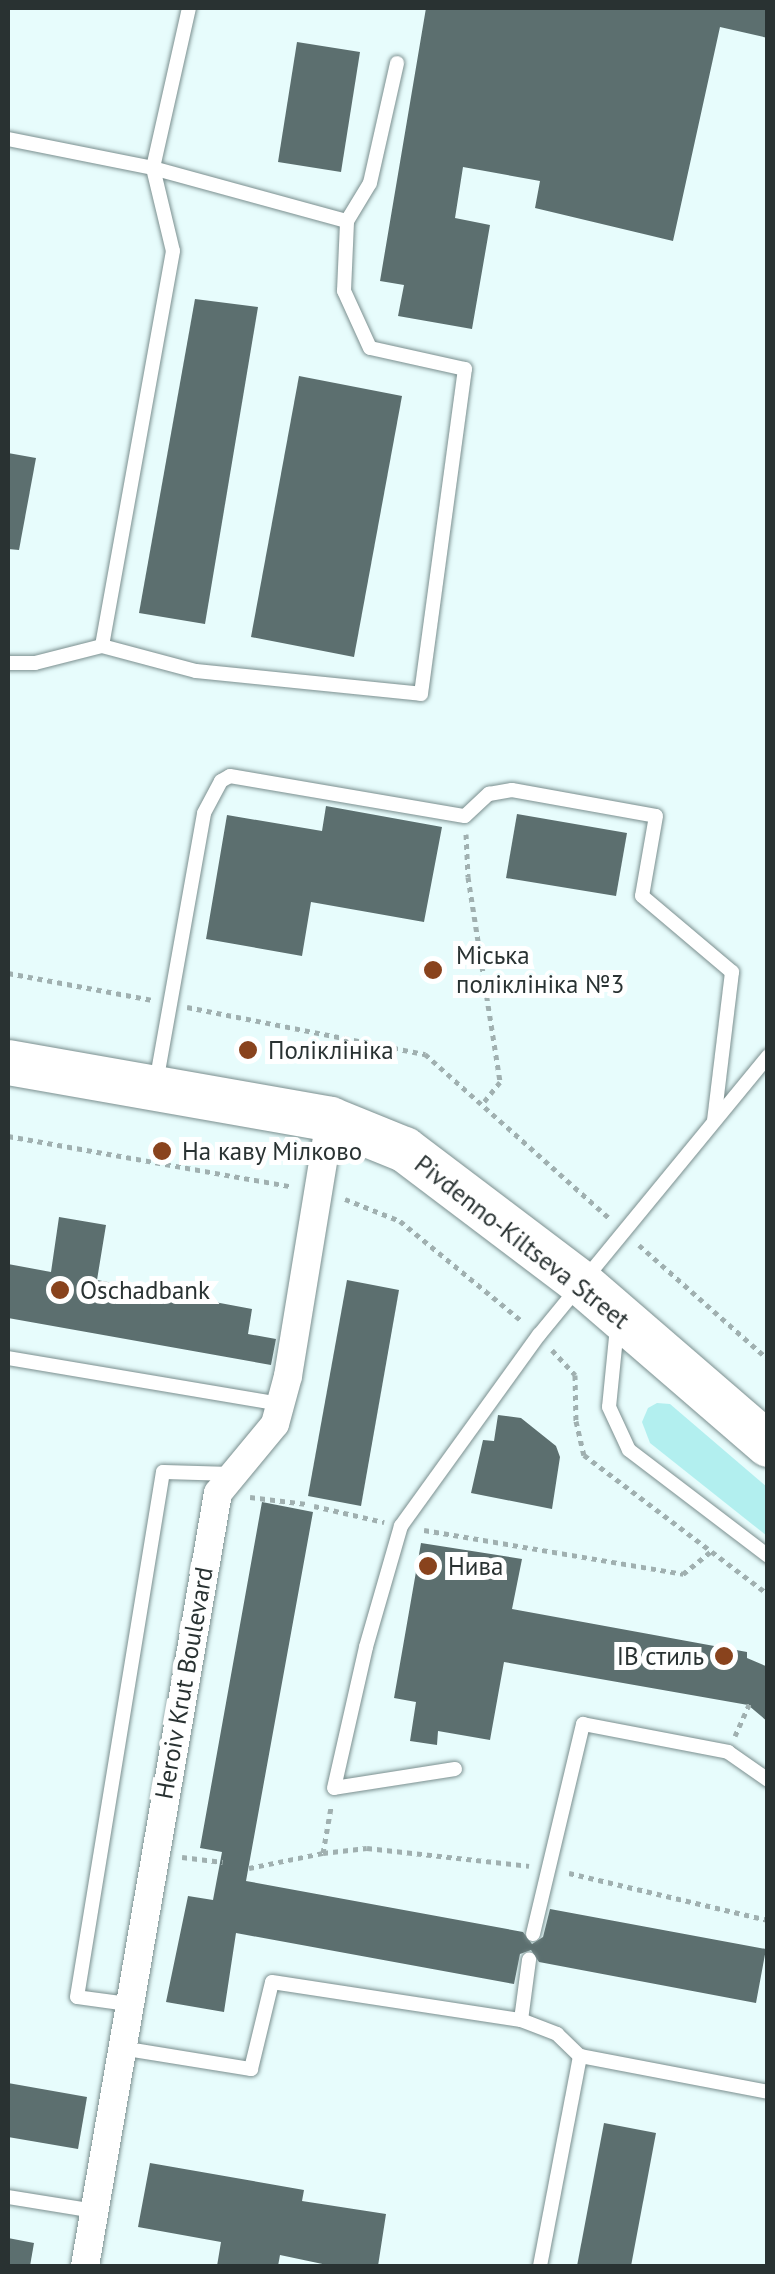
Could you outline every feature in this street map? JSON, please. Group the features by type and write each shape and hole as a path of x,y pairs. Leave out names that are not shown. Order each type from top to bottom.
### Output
{"main road":[{"name":"Pivdenno-Kiltseva Street","path":"8,1062 330,1119 404,1149 580,1282 768,1444"}],"street":[{"name":"Heroiv Krut Boulevard","path":"85,2266 154,1854 226,1484 276,1424 330,1119"}],"lane":[{"path":"102,646 173,251 153,168 189,8"},
{"path":"8,663 35,663 102,646 196,671 421,694 465,370 370,348 344,292 347,221 370,182 397,62"},
{"path":"8,139 153,168 347,221"},
{"path":"155,1088 204,813 221,781 230,776 465,816 489,794 512,790 656,816 642,896 732,972 714,1120"},
{"path":"455,1769 334,1788 366,1648 401,1526 580,1282 768,1056"},
{"path":"618,1316 609,1406 629,1450 768,1556"},
{"path":"8,1358 280,1404"},
{"path":"128,2004 78,1996 164,1472 226,1484"},
{"path":"534,1934 583,1724 728,1752 768,1780"},
{"path":"522,2020 529,1960"},
{"path":"121,2048 251,2070 272,1982 522,2020 557,2034 580,2056 768,2092"},
{"path":"540,2266 580,2056"},
{"path":"8,2197 94,2211"}],"path":[{"path":"465,816 468,877 500,1082 484,1102"},
{"path":"8,1136 319,1191 377,1208 400,1221 539,1335 575,1375 576,1421 584,1455 768,1594"},
{"path":"226,1484 401,1526 683,1574 710,1552"},
{"path":"728,1752 750,1702"},
{"path":"249,1868 323,1853 334,1788"},
{"path":"154,1854 223,1862"}],"shaded area":[{"path":"657,1403 670,1404 767,1487 767,1536 650,1443 642,1422 648,1408"}],"building":[{"path":"426,8 768,8 768,38 720,27 673,241 535,208 540,181 463,167 455,218 490,225 472,329 398,316 404,285 380,281"},
{"path":"297,42 360,52 341,172 278,162"},
{"path":"195,299 258,307 205,624 139,613"},
{"path":"299,376 402,396 354,657 251,637"},
{"path":"8,453 36,458 19,550 8,549"},
{"path":"326,806 442,827 424,922 311,902 302,956 206,939 227,815 322,831"},
{"path":"517,814 627,833 616,896 506,878"},
{"path":"59,1217 106,1225 97,1280 252,1309 248,1334 276,1339 271,1365 8,1318 8,1264 51,1272"},
{"path":"347,1280 399,1290 361,1506 308,1496"},
{"path":"498,1415 521,1418 556,1446 560,1457 552,1509 471,1493 483,1440 494,1441"},
{"path":"262,1502 313,1512 246,1881 523,1932 532,1944 543,1937 550,1909 766,1949 756,2003 539,1962 531,1950 520,1954 514,1984 236,1933 224,2012 166,2002 188,1896 213,1900 222,1852 200,1848"},
{"path":"421,1543 522,1559 512,1609 747,1652 747,1658 768,1667 768,1722 748,1705 504,1662 490,1740 438,1731 437,1745 410,1741 416,1702 394,1698"},
{"path":"8,2083 87,2097 78,2149 8,2137"},
{"path":"604,2123 656,2133 631,2266 577,2266"},
{"path":"150,2163 304,2190 302,2201 386,2214 378,2266 332,2266 280,2255 278,2266 217,2266 221,2242 138,2227"},
{"path":"8,2238 34,2243 30,2266 8,2266"}],"place":[{"name":"Міська поліклініка №3","path":"433,970"},
{"name":"Поліклініка","path":"248,1050"},
{"name":"На каву Мілково","path":"162,1151"},
{"name":"Oschadbank","path":"60,1290"},
{"name":"Нива","path":"428,1566"},
{"name":"ІВ стиль","path":"724,1656"}]}
